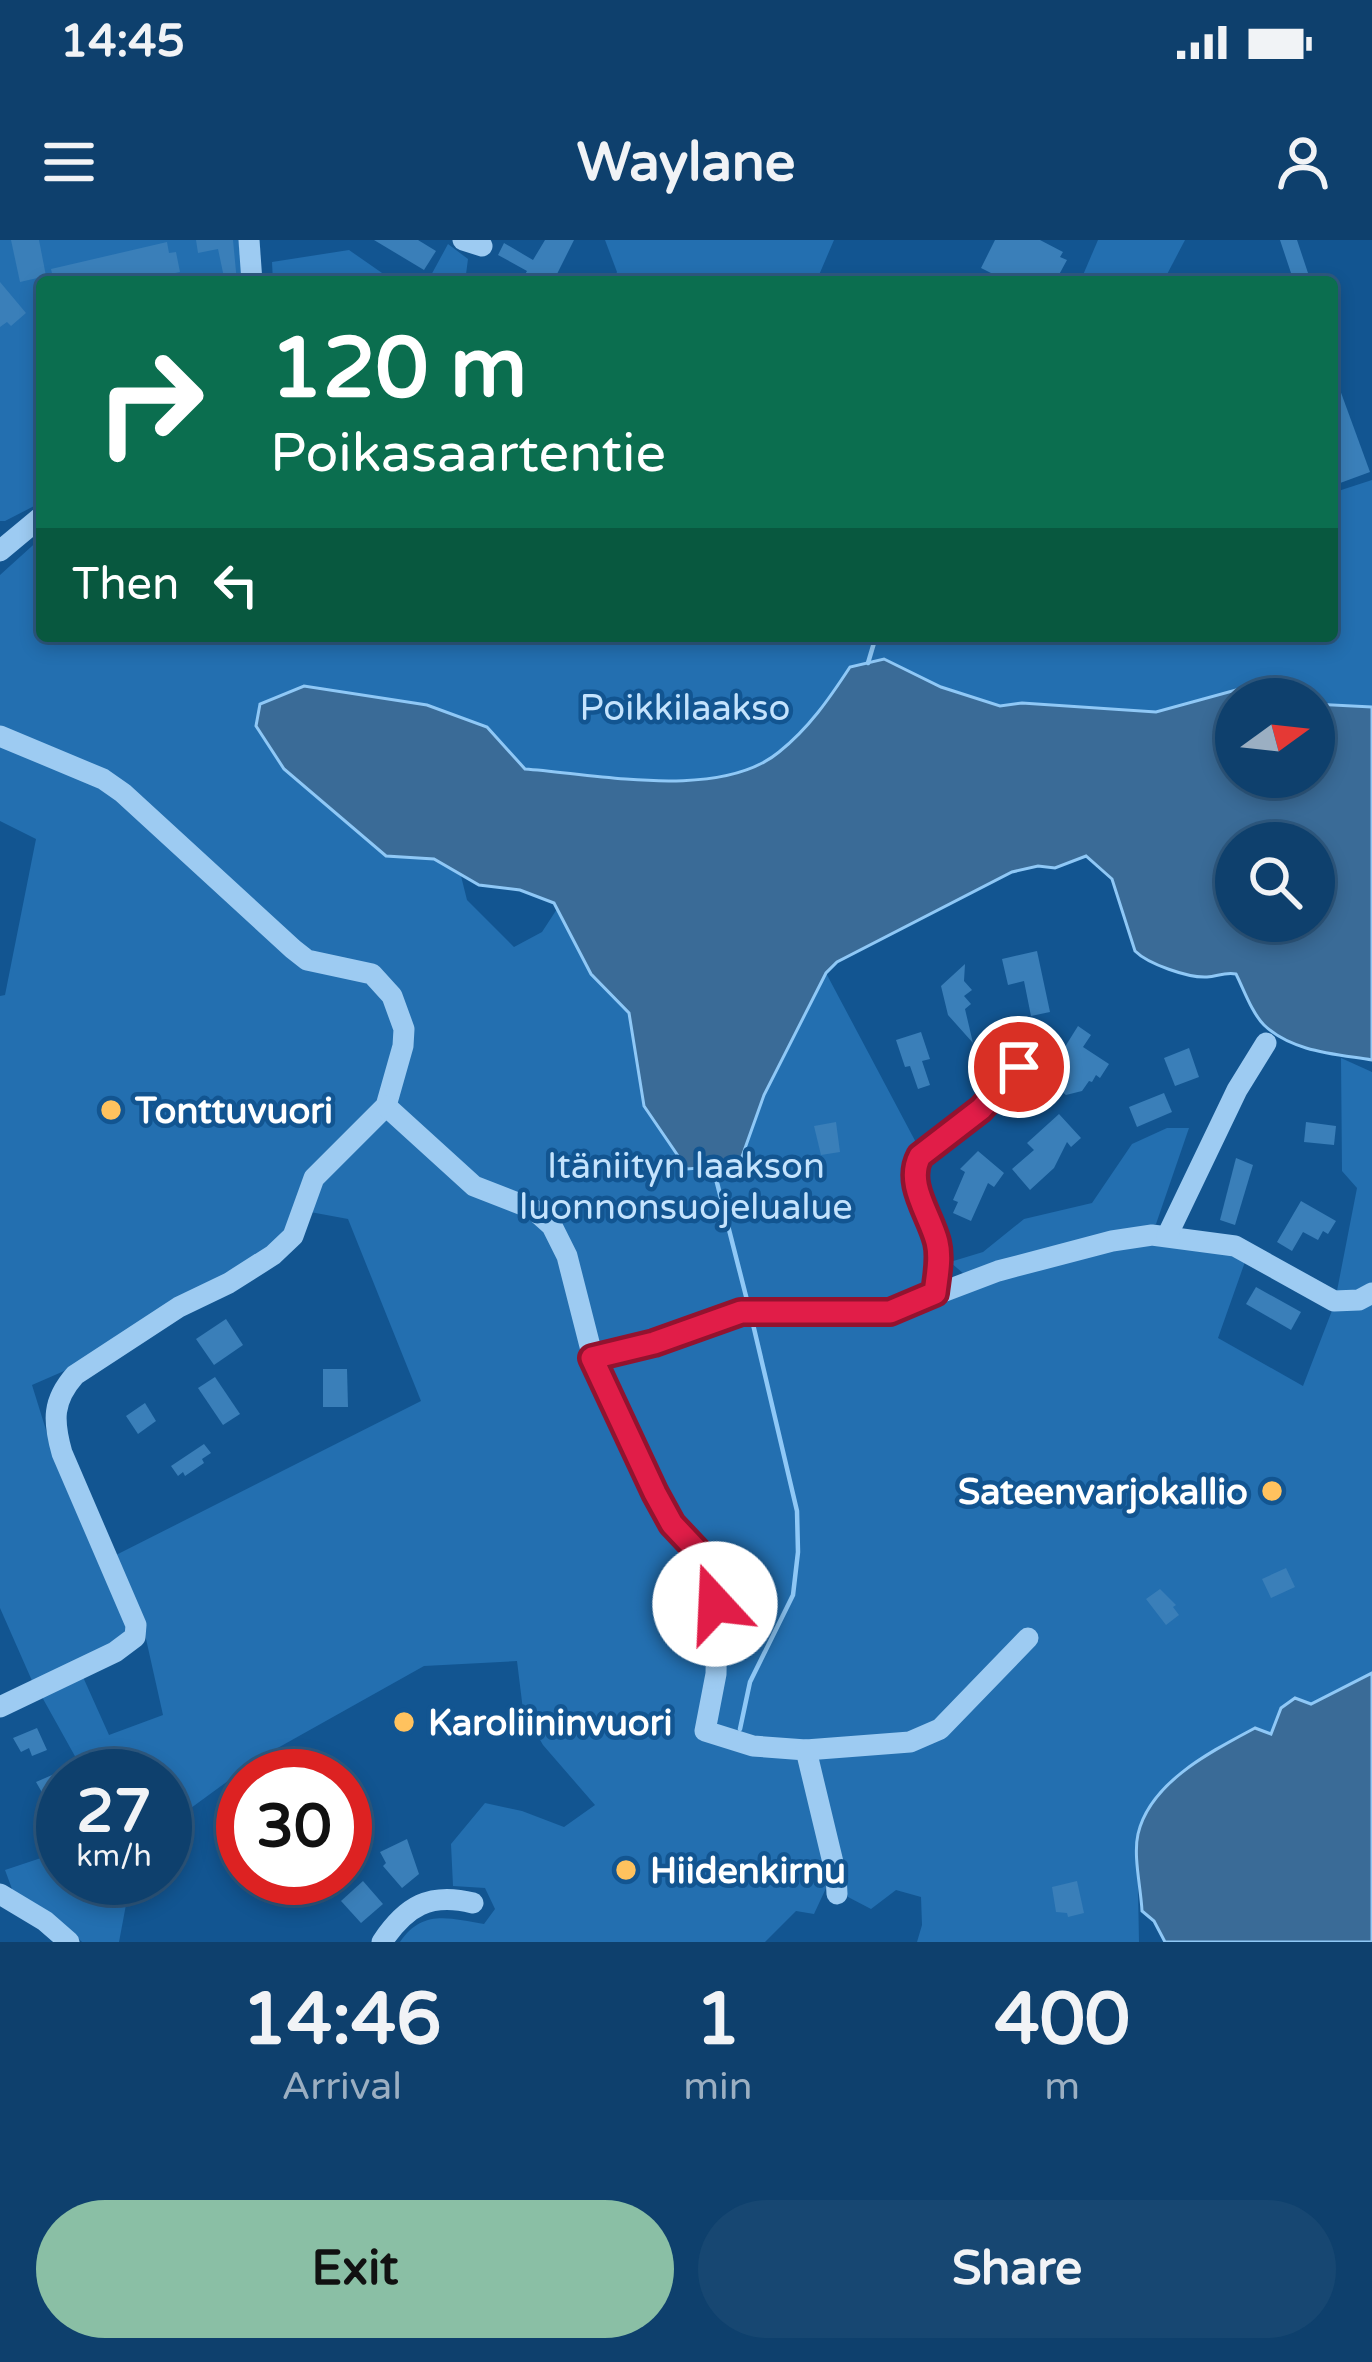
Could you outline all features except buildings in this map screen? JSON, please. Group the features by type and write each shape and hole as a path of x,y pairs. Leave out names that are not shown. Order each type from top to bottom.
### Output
{"street":[{"path":"249,240 252,276"},
{"path":"3,545 36,520"},
{"path":"0,736 104,779 307,959 360,969 383,985 404,1029 400,1067 386,1106 314,1178 293,1236 273,1255 179,1307 75,1375 62,1390 55,1407 62,1454 136,1625 135,1637 115,1652 0,1707"},
{"path":"1168,1236 1237,1090 1266,1043"},
{"path":"935,1293 938,1248 914,1178 915,1165 920,1156 981,1109 1019,1067"},
{"path":"386,1106 474,1186 533,1209 552,1226 567,1256 592,1358 672,1524 704,1558 717,1617 716,1674 705,1731 753,1746 806,1750 910,1742 940,1729 1028,1638"},
{"path":"592,1358 654,1343 741,1312 890,1312 998,1271 1112,1241 1168,1236 1235,1246 1334,1301 1359,1300 1372,1293"},
{"path":"806,1750 837,1894"},
{"path":"382,1942 401,1915 425,1900 451,1897 473,1903"},
{"path":"1,1900 36,1915 69,1942"}],"green space":[{"path":"0,240 242,240 244,276 36,276 36,505 0,521"},
{"path":"605,240 834,240 819,276 615,276"},
{"path":"1098,240 1185,240 1166,276 1083,276"},
{"path":"448,244 468,259 466,276 431,276"},
{"path":"349,250 386,276 273,276 272,262"},
{"path":"1372,480 1372,707 1335,705 1335,678 1215,678 1215,696 1156,712 1022,703 1000,706 850,667 800,733 754,767 724,776 656,781 524,769 487,727 427,705 305,686 386,856 434,859 461,876 467,900 514,947 542,932 557,909 554,903 775,1073 826,973 920,1150 934,1248 928,1284 983,1281 1151,1245 1217,1248 1246,1259 1218,1338 1303,1386 1333,1308 1372,1301 1372,1673 1311,1704 1281,1708 1271,1734 1153,1803 1137,1836 1139,1942 917,1942 921,1897 896,1890 871,1909 827,1886 814,1914 796,1911 765,1942 400,1942 427,1920 484,1924 495,1909 485,1888 453,1886 451,1844 485,1803 564,1827 595,1805 543,1745 523,1710 517,1661 424,1666 276,1749 216,1749 216,1790 192,1807 192,1749 71,1749 42,1697 83,1677 109,1735 163,1715 142,1621 116,1555 421,1401 348,1219 294,1209 286,1233 269,1247 71,1368 32,1385 55,1459 128,1627 126,1637 33,1683 0,1608 0,996 5,995 36,839 0,821 0,575 36,542 36,642 1338,642 1338,491"},
{"path":"1341,1058 1372,1072 1372,1288 1336,1296 1357,1188 1342,1171"},
{"path":"1167,1128 1189,1128 1156,1224 964,1274 950,1262 983,1252 1024,1219 1092,1203 1132,1144"},
{"path":"36,1860 36,1905 126,1905 119,1942 82,1942 62,1923 15,1897 5,1870"}],"shaded area":[{"path":"884,659 941,687 1000,706 1022,703 1156,712 1215,696 1215,798 1335,798 1335,705 1372,707 1372,1060 1315,1050 1275,1034 1256,1014 1236,974 1190,975 1141,956 1135,951 1112,879 1086,856 1055,868 1012,872 837,962 826,973 764,1095 739,1165 687,1169 644,1106 629,1013 591,974 554,903 520,890 479,885 434,859 386,856 284,769 256,726 260,704 304,686 427,705 487,727 525,769 621,779 691,780 754,767 779,752 826,702 850,667"},
{"path":"1372,1673 1372,1942 1165,1942 1154,1921 1142,1911 1137,1862 1138,1834 1155,1799 1185,1770 1220,1747 1255,1728 1271,1734 1281,1708 1295,1698 1311,1704"}],"waterway":[{"path":"868,663 874,642"},
{"path":"713,1167 748,1304"},
{"path":"740,1729 750,1682 793,1595 798,1552 797,1511 752,1320"}],"place":[{"name":"Tonttuvuori","path":"111,1110"},
{"name":"Sateenvarjokallio","path":"1272,1491"},
{"name":"Karoliininvuori","path":"404,1722"},
{"name":"Hiidenkirnu","path":"626,1870"}],"route":[{"path":"715,1604 704,1558 672,1524 592,1358 654,1343 741,1312 890,1312 935,1293 938,1248 914,1178 915,1165 920,1156 981,1109 1019,1067"}],"park label":[{"name":"Poikkilaakso","path":"685,707"},
{"name":"Itäniityn laakson luonnonsuojelualue","path":"686,1186"}]}
